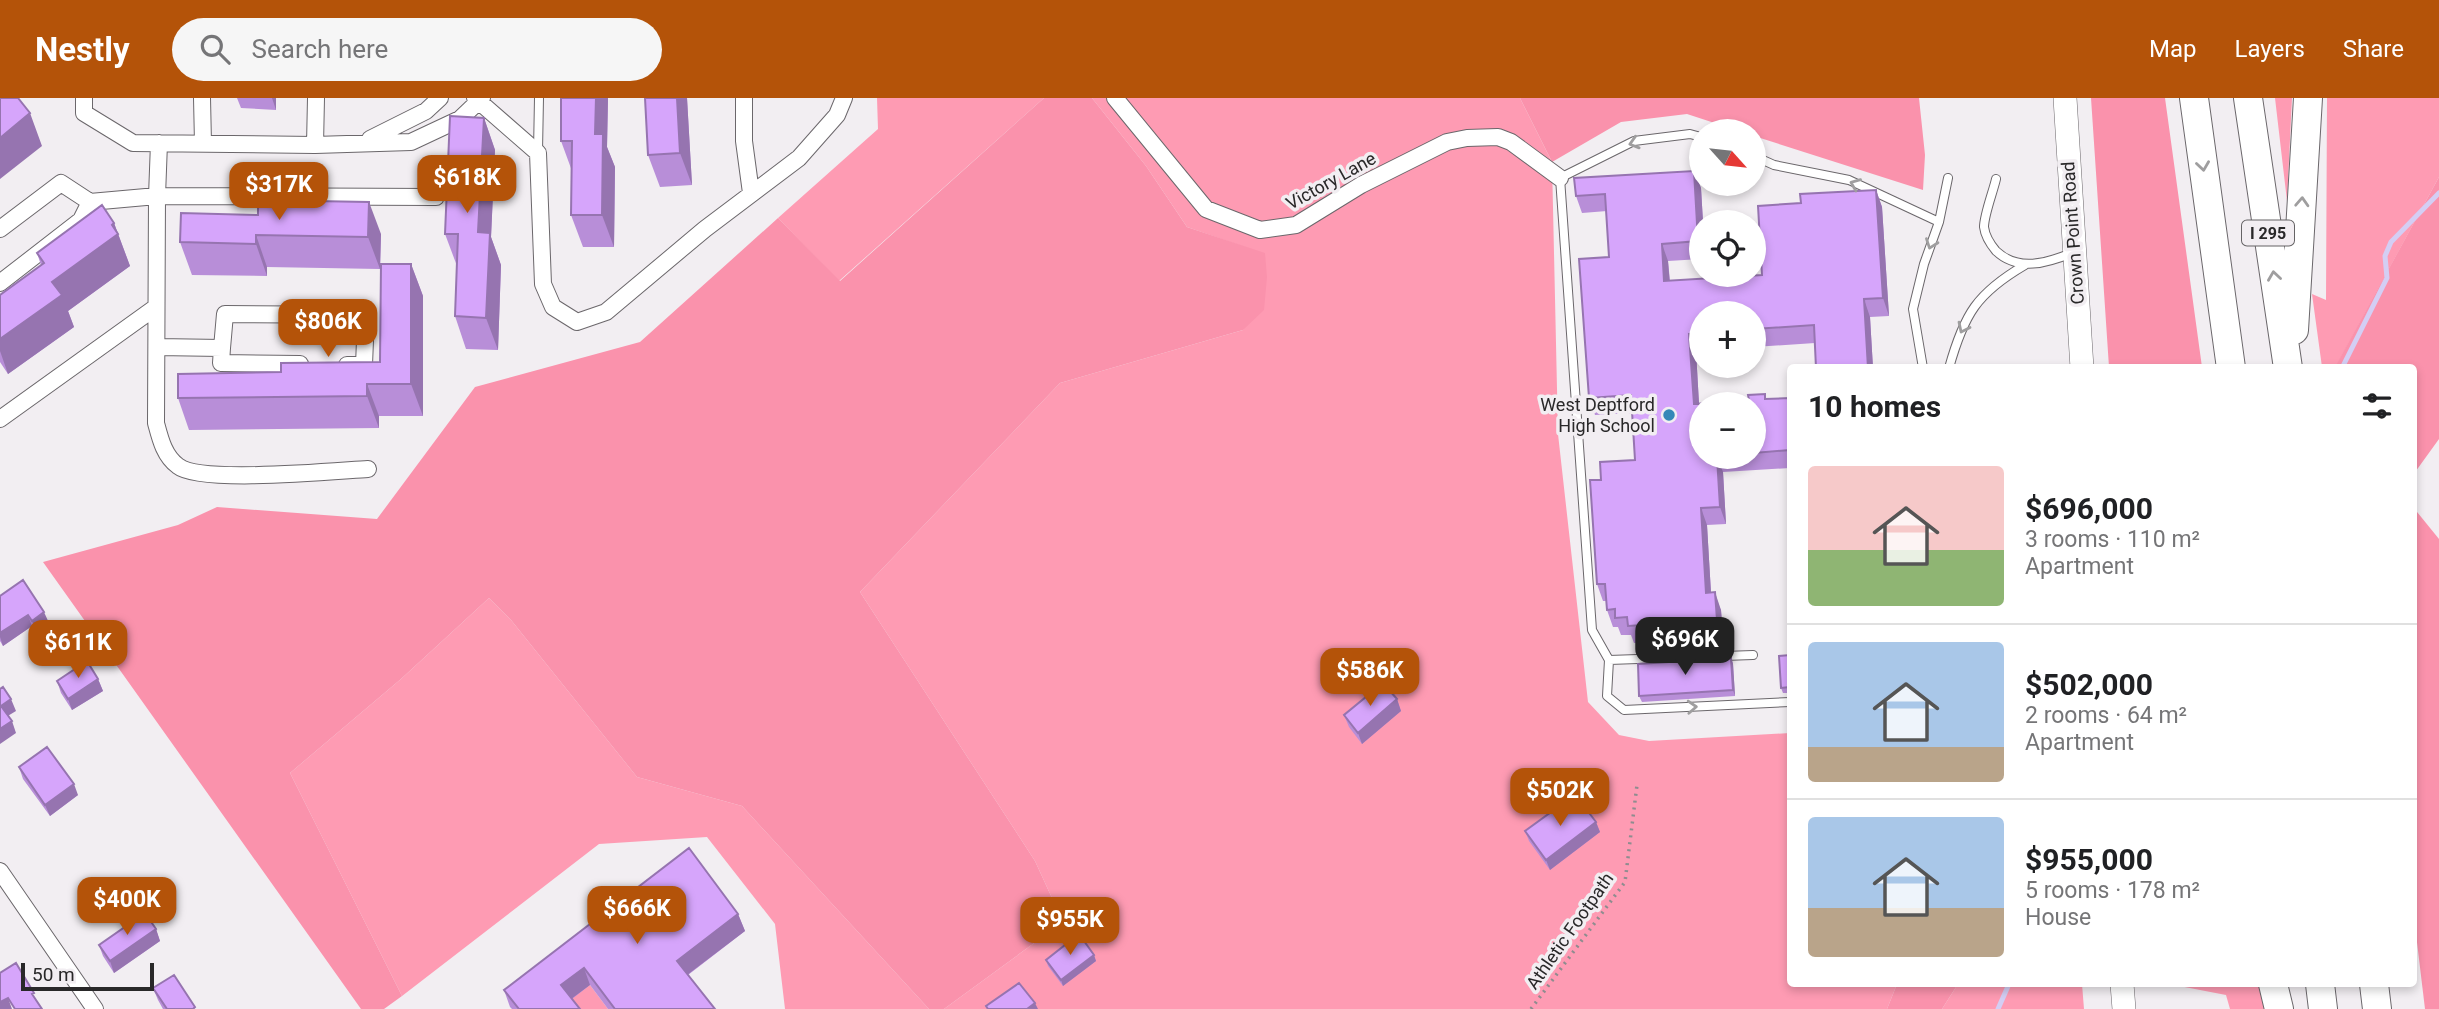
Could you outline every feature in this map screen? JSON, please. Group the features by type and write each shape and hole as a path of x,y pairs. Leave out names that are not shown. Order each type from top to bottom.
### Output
{"highway":[{"path":"2194,98 2230,364"},
{"name":"I 295","path":"2248,98 2289,364"},
{"path":"2290,364 2308,98"},
{"path":"2274,987 2279,1009"},
{"path":"2320,987 2323,1009"},
{"path":"2374,987 2377,1009"}],"main road":[{"name":"Crown Point Road","path":"2065,98 2082,364"},
{"path":"2122,987 2124,1009"}],"street":[{"path":"84,98 84,113 133,143 315,145 411,142 460,119 479,99 538,153 543,284 553,307 577,322 606,312 799,158 837,116 844,98"},
{"path":"202,98 203,144"},
{"path":"315,145 316,98"},
{"path":"362,142 426,111 440,98"},
{"path":"744,98 744,141 751,194"},
{"name":"Victory Lane","path":"1115,98 1206,209 1260,230 1296,225 1361,185 1447,142 1467,138 1498,137 1511,142 1560,178"},
{"path":"159,143 156,423 163,447 178,467 216,476 368,469"},
{"path":"0,229 61,183 90,202 157,196 436,197"},
{"path":"0,283 81,220 90,202"},
{"path":"0,419 156,307"},
{"path":"225,314 366,314 363,365 221,363 222,348 225,314"},
{"path":"157,347 222,348"},
{"path":"0,871 95,1009"}],"lane":[{"path":"538,153 539,98"},
{"path":"1689,134 1634,141 1560,178 1592,631 1609,660 1607,696 1624,710 1787,702"},
{"path":"1766,161 1849,180 1940,222"},
{"path":"1922,364 1913,309 1924,264 1940,222 1948,178"},
{"path":"1996,179 1984,227 1990,245 2003,258 2025,265"},
{"path":"1949,364 1958,338 1976,302 1998,281 2025,265 2050,262 2075,252"},
{"path":"1609,660 1752,655"}],"path":[{"name":"Athletic Footpath","path":"1531,1009 1625,882 1637,785"}],"shaded area":[{"path":"877,98 1044,98 839,281 778,218 878,129"},
{"path":"1044,98 1092,98 1146,166 1187,227 1265,253 1267,277 1264,310 1243,330 1060,383 860,592 1035,861 1063,922 944,1009 929,1009 742,806 637,777 511,620 489,598 401,679 290,773 402,996 384,1009 361,1009 43,562 178,525 217,507 377,519 475,387 640,342 778,218 840,281"},
{"path":"1092,98 1520,98 1552,162 1558,434 1588,702 1619,735 1649,741 1787,733 1787,987 1896,987 1887,1009 944,1009 1063,922 1035,861 860,592 1060,383 1243,330 1265,254 1187,227 1146,166"},
{"path":"1520,98 1919,98 1925,155 1923,190 1766,140 1766,119 1702,119 1687,114 1621,122 1552,162"},
{"path":"2091,98 2165,98 2202,364 2109,364"},
{"path":"2275,98 2292,98 2287,201"},
{"path":"2327,98 2439,98 2439,177 2337,364 2322,364 2312,294 2326,300"},
{"path":"2439,177 2439,439 2417,469 2417,364 2337,364"},
{"path":"2417,512 2439,539 2439,1009 2425,1009 2417,942"},
{"path":"489,598 511,620 637,777 742,806 929,1009 785,1009 775,924 707,837 599,844 402,996 290,773 401,679"},
{"path":"590,985 608,1009 573,1009 567,1002"},
{"path":"1896,987 1956,987 1942,1009 1887,1009"},
{"path":"1956,987 2082,987 2084,1009 1942,1009"},
{"path":"2185,987 2260,987 2265,1009 2230,1009 2226,995"}],"building":[{"path":"0,98 18,98 30,113 0,138"},
{"path":"561,98 596,98 595,134 603,134 602,215 571,215 572,141 561,141"},
{"path":"645,98 677,98 680,153 648,155"},
{"path":"450,116 484,118 478,232 490,233 486,318 455,316 458,234 445,234"},
{"name":"West Deptford High School","path":"1689,171 1689,196 1695,196 1696,210 1689,210 1689,242 1662,244 1664,281 1689,279 1689,287 1766,287 1766,210 1758,210 1758,206 1801,203 1800,194 1876,190 1883,298 1864,299 1868,364 1816,364 1814,325 1766,328 1766,301 1689,301 1689,378 1692,378 1693,392 1689,392 1689,469 1718,469 1720,507 1701,508 1706,593 1715,592 1717,620 1628,626 1627,617 1615,618 1615,609 1607,610 1605,584 1597,584 1590,480 1601,480 1600,462 1635,460 1631,395 1589,398 1579,259 1609,257 1605,194 1576,196 1574,178"},
{"path":"258,200 369,202 368,237 256,235 256,244 180,242 181,213 258,215"},
{"path":"102,205 118,234 52,282 62,295 0,339 0,295 44,263 37,253"},
{"path":"381,264 411,264 411,384 367,384 367,396 178,398 178,374 281,372 281,363 380,362"},
{"name":"West Deptford High School","path":"1787,398 1787,450 1766,452 1766,399"},
{"path":"23,580 44,612 32,621 28,615 0,633 0,596"},
{"path":"1787,655 1787,687 1781,688 1779,656"},
{"path":"1731,658 1733,690 1639,696 1638,664"},
{"path":"87,661 98,679 68,699 57,681"},
{"path":"1383,683 1397,699 1358,733 1344,715"},
{"path":"3,687 11,699 1,706 12,721 0,729 0,689"},
{"path":"47,747 74,784 45,805 19,767"},
{"path":"1577,797 1596,822 1546,860 1525,831"},
{"path":"689,848 738,914 677,961 715,1009 615,1009 584,968 561,985 580,1009 519,1009 504,990"},
{"path":"145,913 156,929 110,961 99,945"},
{"path":"1079,934 1094,955 1061,980 1046,960"},
{"path":"16,963 42,1009 15,1009 8,998 0,1002 0,973"},
{"path":"174,975 195,1007 193,1009 167,1009 153,988"},
{"path":"1019,983 1035,1003 1027,1009 988,1009 986,1006"}],"waterway":[{"path":"2344,364 2387,278 2385,256 2391,242 2439,193"},
{"path":"1998,1009 2008,987"}],"place":[{"name":"West Deptford High School","path":"1669,415"}]}
